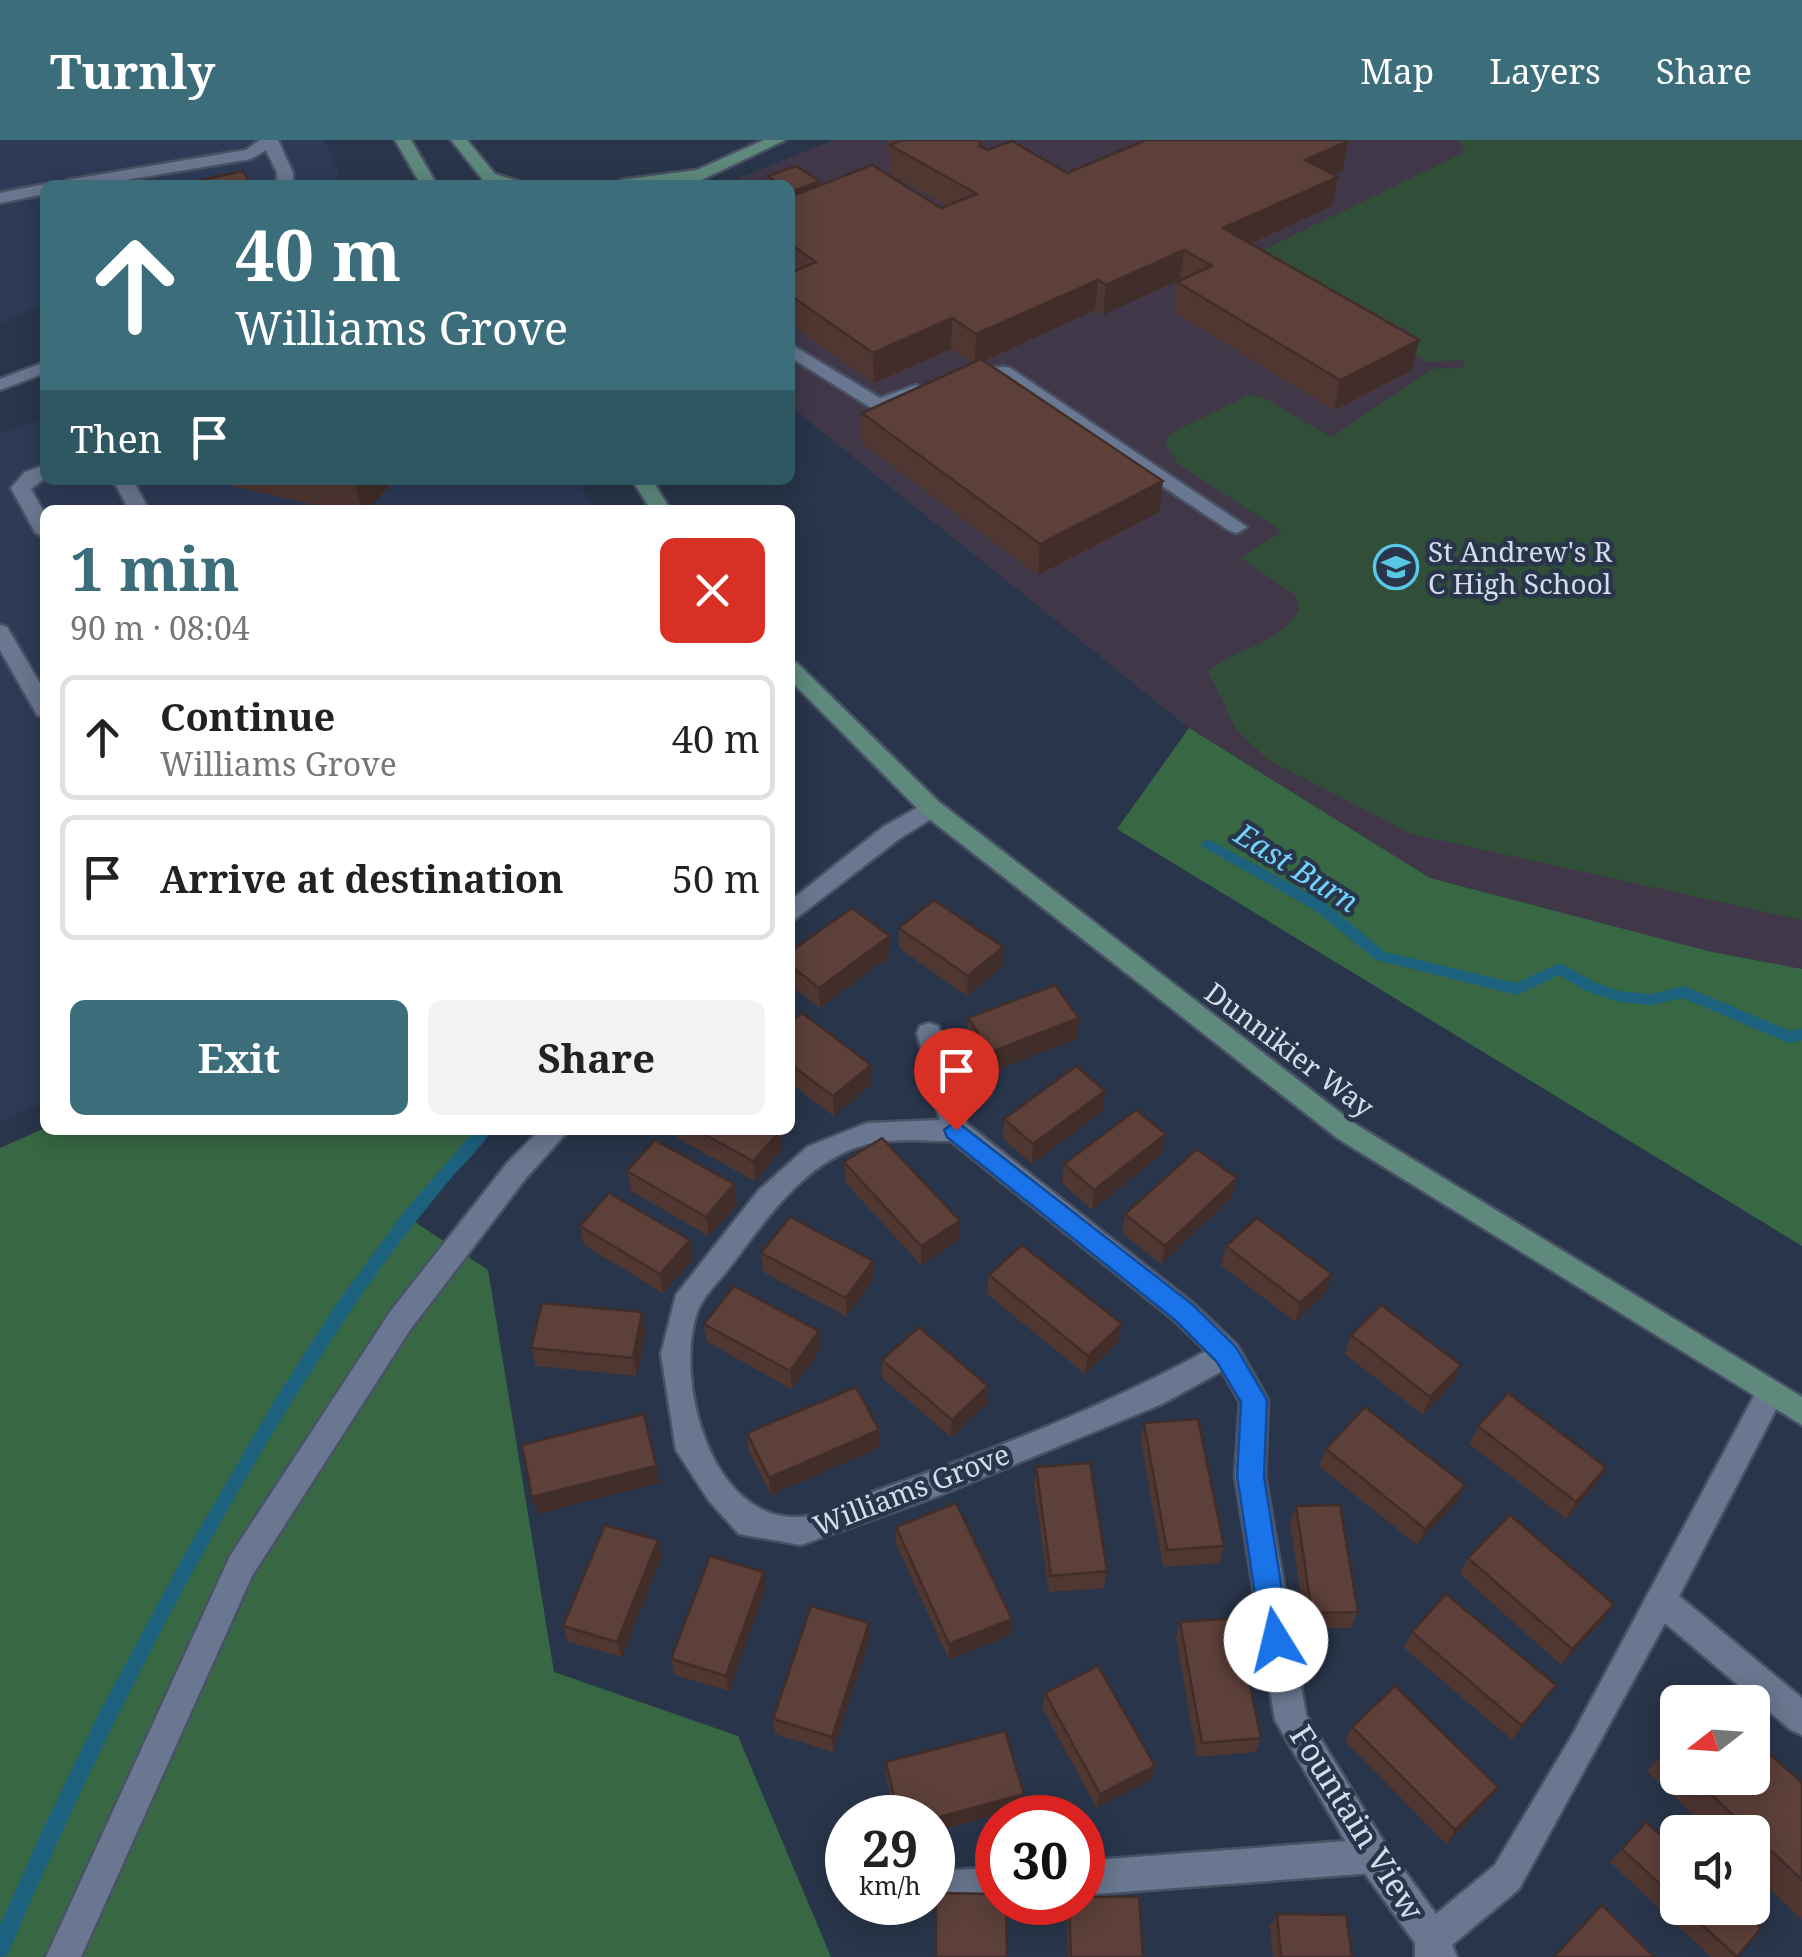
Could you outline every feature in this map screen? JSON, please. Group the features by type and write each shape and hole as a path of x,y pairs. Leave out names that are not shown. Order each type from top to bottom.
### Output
{"main road":[{"path":"403,140 426,180"},
{"path":"460,140 489,177 501,180"},
{"path":"698,180 777,140"},
{"name":"Dunnikier Way","path":"795,673 931,808 1346,1132 1802,1412"}],"street":[{"path":"116,180 251,154 270,141 285,180"},
{"path":"0,198 40,190"},
{"path":"795,352 880,405 946,378 1004,372 1237,527"},
{"path":"0,376 40,368"},
{"path":"0,384 40,369"},
{"path":"40,474 32,476 22,488 40,522"},
{"path":"0,632 40,697"},
{"path":"795,910 931,808"},
{"path":"929,1033 956,1130 1184,1312 1226,1354"},
{"name":"Williams Grove","path":"956,1130 867,1133 816,1154 767,1199 686,1303 675,1354 692,1450 718,1491 750,1524 800,1531 925,1487 1152,1394 1226,1354"},
{"path":"63,1957 240,1566 400,1322 517,1170 551,1135"},
{"name":"Fountain View","path":"1226,1354 1254,1400 1250,1476 1291,1720 1434,1951"},
{"path":"1434,1951 1507,1876 1585,1743 1770,1394"},
{"path":"1659,1598 1802,1719"},
{"path":"1105,1876 1374,1856"}],"shaded area":[{"path":"0,140 324,140 340,175 336,180 40,180 40,306 0,323"},
{"name":"St Andrew's R C High School","path":"834,140 1663,140 1802,183 1802,969 1712,952 1430,878 1189,728 795,410 795,180 734,180"},
{"path":"40,421 40,485 580,485 593,505 40,505 40,1104 0,1121 0,433"}],"green space":[{"path":"1457,140 1802,140 1802,920 1412,834 1268,760 1236,729 1208,671 1270,638 1299,609 1295,595 1241,558 1282,531 1178,464 1165,442 1171,433 1249,395 1264,398 1331,437 1432,369 1465,368 1462,360 1427,362 1398,342 1413,335 1403,327 1385,336 1245,259 1465,152 1460,149 1467,146"},
{"path":"1189,728 1430,878 1712,952 1802,969 1802,1246 1117,829"},
{"path":"40,1130 40,1135 485,1135 404,1215 488,1270 554,1672 738,1736 831,1957 0,1957 0,1148"}],"building":[{"path":"902,140 980,140 979,146 988,150 1012,141 1067,173 1146,140 1347,140 1305,160 1338,177 1223,228 1419,340 1340,380 1177,282 1212,266 1184,250 1106,285 1098,280 976,334 952,318 873,353 795,298 795,271 816,262 795,247 795,195 872,165 941,208 977,194 890,145"},
{"path":"796,166 820,181 795,191 795,180 774,180 768,176"},
{"path":"243,171 248,180 202,180"},
{"path":"981,359 1163,481 1040,544 862,413"},
{"path":"934,900 1003,947 968,976 899,928"},
{"path":"852,908 890,936 819,988 795,969 795,948"},
{"path":"1055,985 1079,1018 991,1052 968,1018"},
{"path":"802,1013 871,1065 833,1096 795,1068 795,1018"},
{"path":"1076,1066 1105,1091 1033,1144 1004,1119"},
{"path":"1136,1110 1166,1134 1094,1190 1064,1164"},
{"path":"705,1135 776,1135 753,1161"},
{"path":"882,1138 960,1221 921,1246 844,1162"},
{"path":"655,1140 734,1184 706,1217 627,1171"},
{"path":"1197,1149 1237,1178 1165,1246 1125,1214"},
{"path":"609,1193 690,1240 660,1274 580,1226"},
{"path":"790,1217 873,1261 846,1298 761,1253"},
{"path":"1257,1218 1332,1274 1300,1303 1226,1246"},
{"path":"1022,1245 1122,1324 1088,1356 989,1275"},
{"path":"734,1286 819,1331 790,1371 704,1324"},
{"path":"542,1303 642,1312 633,1358 531,1348"},
{"path":"1381,1305 1461,1365 1430,1397 1351,1335"},
{"path":"919,1327 988,1386 952,1420 882,1360"},
{"path":"856,1387 879,1430 769,1478 747,1433"},
{"path":"1508,1393 1606,1467 1576,1502 1478,1426"},
{"path":"1365,1407 1465,1485 1425,1529 1326,1449"},
{"path":"644,1414 656,1466 532,1497 522,1445"},
{"path":"1198,1419 1224,1546 1167,1550 1144,1423"},
{"path":"1090,1463 1107,1571 1051,1576 1036,1467"},
{"path":"956,1503 1012,1619 949,1644 896,1527"},
{"path":"1340,1505 1358,1612 1312,1613 1296,1506"},
{"path":"1510,1515 1614,1604 1572,1649 1468,1558"},
{"path":"605,1525 658,1540 617,1642 563,1626"},
{"path":"710,1556 764,1572 726,1676 671,1659"},
{"path":"1446,1594 1556,1685 1522,1726 1412,1632"},
{"path":"811,1606 869,1623 832,1737 773,1719"},
{"path":"1236,1618 1261,1738 1202,1743 1180,1622"},
{"path":"1098,1666 1155,1766 1100,1794 1045,1693"},
{"path":"1395,1686 1498,1787 1455,1830 1352,1727"},
{"path":"1005,1731 1024,1794 975,1795 975,1807 955,1813 955,1795 894,1795 886,1762"},
{"path":"1770,1754 1802,1783 1802,1880 1770,1850 1770,1815 1733,1815 1712,1795 1770,1795"},
{"path":"1646,1822 1660,1835 1660,1884 1622,1849"},
{"path":"955,1893 975,1894 975,1925 1006,1925 1007,1957 936,1957 936,1925 955,1925"},
{"path":"1105,1897 1139,1897 1143,1957 1071,1957 1070,1925 1105,1925"},
{"path":"1602,1905 1654,1957 1554,1957"},
{"path":"1277,1914 1346,1915 1352,1957 1281,1957"},
{"path":"1702,1925 1761,1928 1737,1957"}],"waterway":[{"name":"East Burn","path":"1208,844 1318,905 1381,956 1517,989 1560,968 1589,986 1619,997 1650,999 1684,992 1789,1037 1802,1034"},
{"path":"0,1949 105,1722 253,1452 375,1262 480,1135"}],"place":[{"name":"St Andrew's R C High School","path":"1396,567"}],"route":[{"path":"956,1130 1184,1312 1226,1354 1254,1400 1250,1476 1276,1640"}]}
